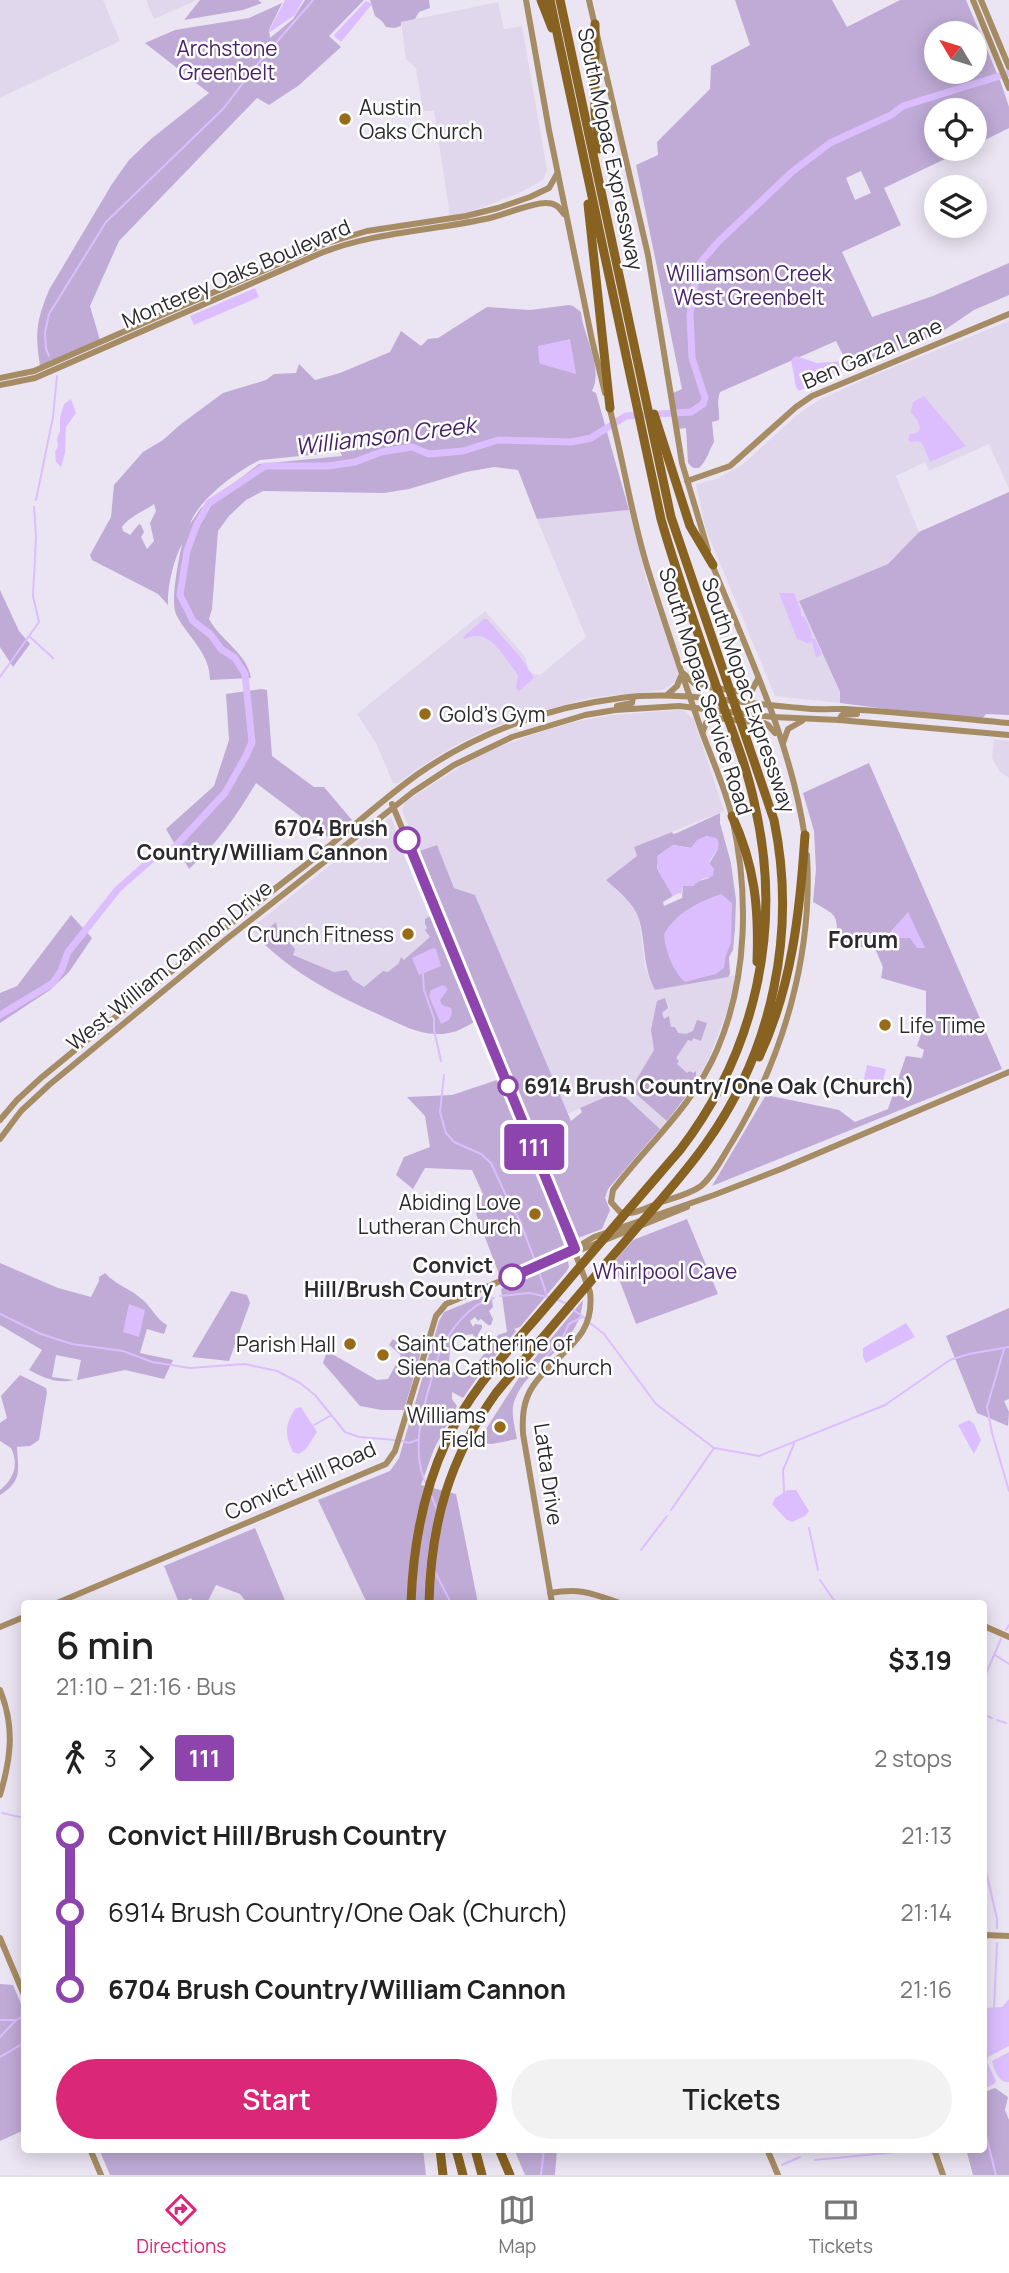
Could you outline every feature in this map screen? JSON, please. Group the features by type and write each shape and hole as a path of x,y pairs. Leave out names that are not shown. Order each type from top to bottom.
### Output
{"highway":[{"path":"541,0 559,42"},
{"name":"South Mopac Expressway","path":"429,1600 431,1560 439,1515 450,1478 472,1430 496,1393 676,1182 706,1143 742,1085 771,1002 779,963 783,910 782,865 774,820 676,534 652,438 635,401 550,0"},
{"name":"South Mopac Expressway","path":"411,1600 415,1547 427,1490 447,1439 469,1400 643,1193 692,1133 713,1102 750,1017 765,935 765,867 755,804 671,557 648,398 560,0"},
{"path":"595,24 595,112 600,178"},
{"path":"587,174 587,199 610,408"},
{"path":"652,438 690,526 713,565"},
{"path":"732,816 747,853 755,890 758,921 757,988"},
{"path":"742,1085 765,1043 785,984 801,896 805,835"},
{"path":"440,2153 443,2175"},
{"path":"457,2153 463,2175"},
{"path":"476,2153 482,2175"},
{"path":"501,2153 510,2175"}],"street":[{"name":"South Mopac Service Road","path":"526,0 557,172 592,340 646,563 732,816 739,862 743,914 739,973 732,1008 718,1049 694,1094 612,1193 613,1206 624,1214 633,1213 702,1185 727,1150 756,1097 783,1030 799,968 807,904 808,868 797,792 783,745 713,565 687,481 648,255 589,0"},
{"path":"973,0 1009,88"},
{"path":"982,0 1009,67"},
{"name":"Monterey Oaks Boulevard","path":"0,378 34,371 338,239 381,228 466,216 520,201 549,188 557,172"},
{"name":"Monterey Oaks Boulevard","path":"0,385 35,378 351,242 484,219 545,203 557,206 567,219"},
{"name":"Ben Garza Lane","path":"687,481 730,466 812,396 1009,314"},
{"path":"667,695 677,687 683,673 696,685 742,692 752,690 758,679"},
{"name":"West William Cannon Drive","path":"0,1120 42,1077 419,773 488,735 573,706 667,695 690,695 802,709 879,712 1009,723"},
{"path":"592,714 630,704 633,697"},
{"name":"West William Cannon Drive","path":"0,1139 17,1115 35,1097 224,941 393,807 454,765 490,746 533,730 592,714 657,706 1009,735"},
{"path":"839,720 844,714 867,715 879,712"},
{"path":"703,734 706,723 715,718 764,723 779,737"},
{"path":"529,719 533,730"},
{"path":"783,745 788,729 808,720"},
{"name":"Latta Drive","path":"390,796 589,1286 591,1304 583,1331 532,1387 523,1414 523,1434 551,1600"},
{"path":"304,866 312,873"},
{"name":"Convict Hill Road","path":"64,1600 386,1464 395,1451 439,1310 450,1302 575,1249 578,1244 714,1195 1009,1072"},
{"path":"550,1593 582,1591 610,1600"},
{"path":"0,1627 21,1618"},
{"path":"987,1627 1009,1637"},
{"path":"0,1690 9,1717 11,1746 0,1795"},
{"path":"987,1935 1009,1936"},
{"path":"0,1938 21,1988"},
{"path":"92,2153 101,2175"},
{"path":"769,2153 778,2175"},
{"path":"935,2153 943,2175"}],"shaded area":[{"path":"0,0 103,0 120,41 0,98"},
{"path":"146,0 197,0 154,19"},
{"path":"285,0 303,0 295,15 270,32 269,31"},
{"path":"366,1 372,4 341,42 335,34"},
{"path":"498,2 504,29 522,26 547,170 543,180 519,193 470,212 450,216 434,111 423,111 416,68 406,59 401,22"},
{"path":"255,288 259,297 194,325 190,316"},
{"path":"1009,321 1009,489 989,444 929,471 925,462 896,476 919,532 888,564 799,601 840,693 840,703 775,696 705,527 696,484 716,479 742,465 798,414 817,401"},
{"path":"570,339 576,374 539,362 538,346"},
{"path":"796,356 817,363 842,361 847,369 799,391 791,360"},
{"path":"924,396 966,446 930,462 922,443 908,440 910,434 917,433 920,429 911,412 913,402"},
{"path":"71,399 76,413 66,427 65,453 61,467 56,462 55,452 60,418 64,404"},
{"path":"629,510 647,582 678,671 677,681 663,690 590,698 523,716 456,745 398,783 393,783 376,743 357,714 485,611 526,658 528,670 540,675 586,637 537,519"},
{"path":"779,593 794,593 801,616 805,617 811,638 815,639 822,655 816,657 812,642 797,639"},
{"path":"487,619 521,658 534,678 519,691 516,688 516,672 494,645 481,636 465,639 463,637"},
{"path":"685,711 694,720 724,811 634,847 637,856 606,880 630,903 639,918 645,967 655,990 736,975 728,1009 707,1063 686,1097 660,1129 619,1091 567,1114 475,895 454,888 437,845 419,851 402,810 405,802 466,763 501,746 578,721 612,715"},
{"path":"994,739 1009,741 1009,778 999,771 992,758"},
{"path":"389,818 392,819 403,853 460,990 457,1032 439,1034 391,1020 336,995 300,973 261,942 250,929"},
{"path":"707,836 716,838 719,845 709,864 714,869 713,876 702,879 693,886 683,886 681,894 673,896 658,871 657,856 673,845 691,848 697,840"},
{"path":"721,894 732,903 731,943 724,968 716,974 685,982 670,960 664,934 688,909"},
{"path":"908,912 925,948 917,948 910,938 885,938"},
{"path":"436,949 441,966 419,975 412,958"},
{"path":"443,985 448,989 440,1000 442,1005 451,1008 452,1013 449,1020 441,1024 429,996 431,990"},
{"path":"867,1065 886,1069 880,1091 871,1089 869,1082 864,1079"},
{"path":"129,1304 145,1310 139,1337 123,1332"},
{"path":"906,1323 915,1337 866,1363 863,1348"},
{"path":"301,1407 317,1432 306,1449 299,1454 293,1452 287,1429 292,1414 296,1408"},
{"path":"969,1420 974,1424 981,1440 974,1454 958,1425"},
{"path":"788,1490 796,1490 809,1511 792,1522 772,1504 775,1498"},
{"path":"1009,1999 1009,2046 988,2057 987,2062 987,2008 1002,2007"},
{"path":"1009,2052 1009,2082 1005,2082 998,2075 992,2061"},
{"path":"987,2062 996,2081 987,2088"}],"green space":[{"path":"200,0 258,0 262,3 243,10 184,20"},
{"name":"Archstone Greenbelt","path":"305,0 364,0 329,36 341,47 298,86 269,105 257,98 119,241 90,306 100,340 40,366 38,327 49,290 112,184 129,160 151,139 209,93 145,43 175,30 249,18 282,3 269,30 270,38 293,19"},
{"path":"370,0 429,0 430,8 419,12 415,19 401,22 401,26 386,27 375,16"},
{"name":"Williamson Creek West Greenbelt","path":"735,0 832,0 847,27 900,0 966,0 975,21 924,21 924,84 987,84 987,50 1009,107 1009,128 987,139 987,98 924,98 924,161 941,161 884,188 901,225 842,252 872,317 933,296 1009,263 1009,295 974,310 940,333 851,371 836,341 720,392 719,420 712,422 714,442 702,465 693,468 688,463 686,428 677,429 671,394 682,389 636,165 658,155 657,142 710,89 711,66 750,45","holes":["861,171 871,193 855,200 846,178"]},
{"path":"569,305 581,312 596,372 592,391 596,393 629,510 537,519 518,470 494,467 384,493 263,491 246,500 218,531 209,619 244,661 251,678 210,680 202,653 176,614 174,590 182,544 172,573 168,605 158,594 92,560 90,555 111,517 114,485 143,452 163,440 223,393 266,380 274,374 296,373 299,364 315,380 340,373 390,352 401,331 421,346 428,339 438,338 487,307 530,310","holes":["339,449 342,456 259,464 201,508 190,524 201,505 219,487 260,460 331,453","154,504 156,511 150,523 154,541 147,549 141,537 144,532 141,525 130,535 123,531 122,527"]},
{"path":"1009,492 1009,715 986,714 980,721 840,703 840,692 799,601 888,564 919,532"},
{"path":"0,590 19,631 30,644 13,667 0,647"},
{"path":"267,690 272,756 314,787 324,787 352,820 328,837 256,783 226,829 189,869 166,829 214,786 229,740 226,694"},
{"path":"869,763 1002,1069 712,1186 766,1095 839,1110 855,1122 888,1109 906,1056 922,1058 924,1050 917,1046 926,1019 926,991 881,978 883,967 876,951 836,940 837,925 834,916 813,902 816,870 814,831 803,793"},
{"path":"720,813 736,900 733,950 729,957 730,974 728,977 655,990 646,963 637,913 606,880 637,856 634,847 672,832 677,833","holes":["707,836 718,849 709,864 713,868 709,878 683,886 682,898 664,906 663,902 673,896 657,868 659,855 673,845 691,848 698,840"]},
{"path":"437,845 454,888 475,895 571,1121 582,1112 580,1108 619,1091 660,1129 608,1189 605,1198 610,1210 602,1229 575,1237 423,863 419,851"},
{"path":"71,915 92,938 69,972 50,990 0,1023 0,993 17,986"},
{"path":"430,916 474,1022 444,1034 424,1033 410,1028 333,992 286,963 258,938 276,922 277,928 295,949 293,955 334,972 347,970 353,980 364,987 383,971 388,972 399,963 401,957 404,960 430,937 425,930 425,919"},
{"path":"665,998 668,1008 662,1013 664,1019 669,1016 671,1027 675,1027 678,1033 693,1031 697,1020 707,1023 701,1041 693,1038 692,1041 688,1040 676,1058 679,1061 677,1064 687,1073 696,1071 696,1083 667,1121 636,1094 632,1087 654,1050 651,1030 657,1001"},
{"path":"503,1078 565,1248 501,1279 476,1214 483,1194 472,1170 425,1168 413,1189 396,1175 404,1157 430,1147 425,1116 407,1097 452,1095"},
{"name":"Whirlpool Cave","path":"687,1219 718,1294 636,1324 613,1263 633,1240"},
{"path":"568,1261 566,1272 520,1327 514,1329 516,1331 463,1398 452,1392 452,1399 457,1406 434,1449 421,1485 456,1494 477,1600 366,1600 318,1500 390,1471 399,1458 439,1321 444,1312 491,1293 491,1325 481,1319 478,1321 475,1317 470,1321 473,1327 475,1324 482,1325 479,1339 488,1331 476,1347 473,1334 451,1337 448,1373 472,1370 498,1335 507,1332 501,1289"},
{"path":"0,1263 58,1288 91,1297 99,1277 105,1273 138,1296 167,1325 164,1334 147,1329 140,1353 173,1360 164,1379 125,1370 77,1380 81,1360 56,1355 52,1377 74,1380 51,1380 29,1370 42,1350 0,1325"},
{"path":"231,1291 247,1295 250,1303 229,1361 192,1357"},
{"path":"583,1300 572,1333 527,1379 518,1392 513,1407 517,1439 492,1444 477,1443 520,1376"},
{"path":"1009,1308 1009,1399 1004,1401 1009,1412 1008,1426 977,1413 946,1336"},
{"path":"407,1336 424,1342 404,1410 360,1406 323,1363 327,1351 377,1380 388,1379 401,1355 389,1345 393,1339 397,1342"},
{"path":"20,1375 46,1388 39,1440 30,1446 17,1447 16,1480 0,1495 0,1490 12,1476 15,1465 11,1448 0,1441 0,1423 7,1418 1,1396"},
{"path":"255,1528 285,1600 245,1600 240,1594 216,1585 208,1600 178,1600 164,1566"},
{"path":"0,1984 13,1985 21,2004 21,2131 0,2141"},
{"path":"995,2088 1008,2097 1005,2110 1009,2120 1009,2175 973,2175 967,2153 987,2153 987,2091"},
{"path":"101,2153 423,2153 426,2175 110,2175"},
{"path":"516,2153 557,2153 555,2175 525,2175"}],"waterway":[{"path":"49,356 45,332 49,314 106,222 223,109 313,0"},
{"name":"Williamson Creek","path":"0,1015 53,983 68,952 118,889 152,859 171,851 225,793 252,742 245,674 235,658 221,649 211,635 193,621 180,595 187,551 197,524 209,503 265,466 328,466 412,447 429,454 463,451 498,440 571,442 591,438 626,416 691,412 703,404 705,398 692,358 690,315 700,263 718,242 793,171 830,143 891,115 903,106 1009,73"},
{"path":"36,500 53,417 57,376"},
{"path":"0,677 39,622 33,596 36,537 34,507"},
{"path":"29,636 53,658"},
{"path":"423,974 424,990 434,1018 441,1061"},
{"path":"444,1075 440,1112 446,1133 454,1142 481,1154 491,1163 520,1221 535,1261"},
{"path":"538,1269 547,1296"},
{"path":"500,1296 529,1293 548,1297"},
{"path":"426,1484 421,1469 419,1437 438,1357 460,1320 476,1306 494,1298"},
{"path":"556,1299 567,1304"},
{"path":"571,1308 586,1319"},
{"path":"0,1314 41,1334 72,1344 123,1351 152,1362 190,1368 245,1364 277,1371 300,1383 315,1395 345,1432 359,1437 395,1440"},
{"path":"534,1369 561,1341 569,1324 582,1317"},
{"path":"590,1323 604,1334 656,1404 714,1448 759,1456 885,1405 950,1360 1009,1347"},
{"path":"1004,1349 987,1407 1009,1491"},
{"path":"314,1425 330,1416"},
{"path":"402,1441 409,1443 417,1440"},
{"path":"784,1492 783,1470 794,1444"},
{"path":"671,1510 714,1448"},
{"path":"431,1495 437,1510"},
{"path":"641,1550 667,1516"},
{"path":"809,1528 818,1570"},
{"path":"434,1570 449,1600"},
{"path":"820,1580 834,1600"},
{"path":"1006,1630 1009,1625"},
{"path":"987,1671 1001,1639"},
{"path":"995,1655 1009,1664"},
{"path":"987,1716 992,1718"},
{"path":"997,1720 1006,1723"},
{"path":"2,1813 21,1817"},
{"path":"987,1876 997,1928"},
{"path":"994,2008 997,1943"},
{"path":"0,2037 21,2018"},
{"path":"0,2020 16,2020"},
{"path":"0,2057 21,2045"},
{"path":"987,2140 996,2175"},
{"path":"541,2175 544,2153"},
{"path":"815,2160 886,2153"},
{"path":"782,2165 800,2157"}],"bus line":[{"name":"111","path":"407,840 575,1249 512,1277"}],"place":[{"name":"Austin Oaks Church","path":"345,119"},
{"name":"Gold's Gym","path":"425,714"},
{"name":"6704 Brush Country/William Cannon","path":"407,840"},
{"name":"Crunch Fitness","path":"408,934"},
{"name":"Life Time","path":"885,1025"},
{"name":"6914 Brush Country/One Oak (Church)","path":"508,1086"},
{"name":"Abiding Love Lutheran Church","path":"535,1214"},
{"name":"Convict Hill/Brush Country","path":"512,1277"},
{"name":"Parish Hall","path":"350,1344"},
{"name":"Saint Catherine of Siena Catholic Church","path":"383,1355"},
{"name":"Williams Field","path":"500,1427"}],"district":[{"name":"Forum","path":"863,939"}]}
